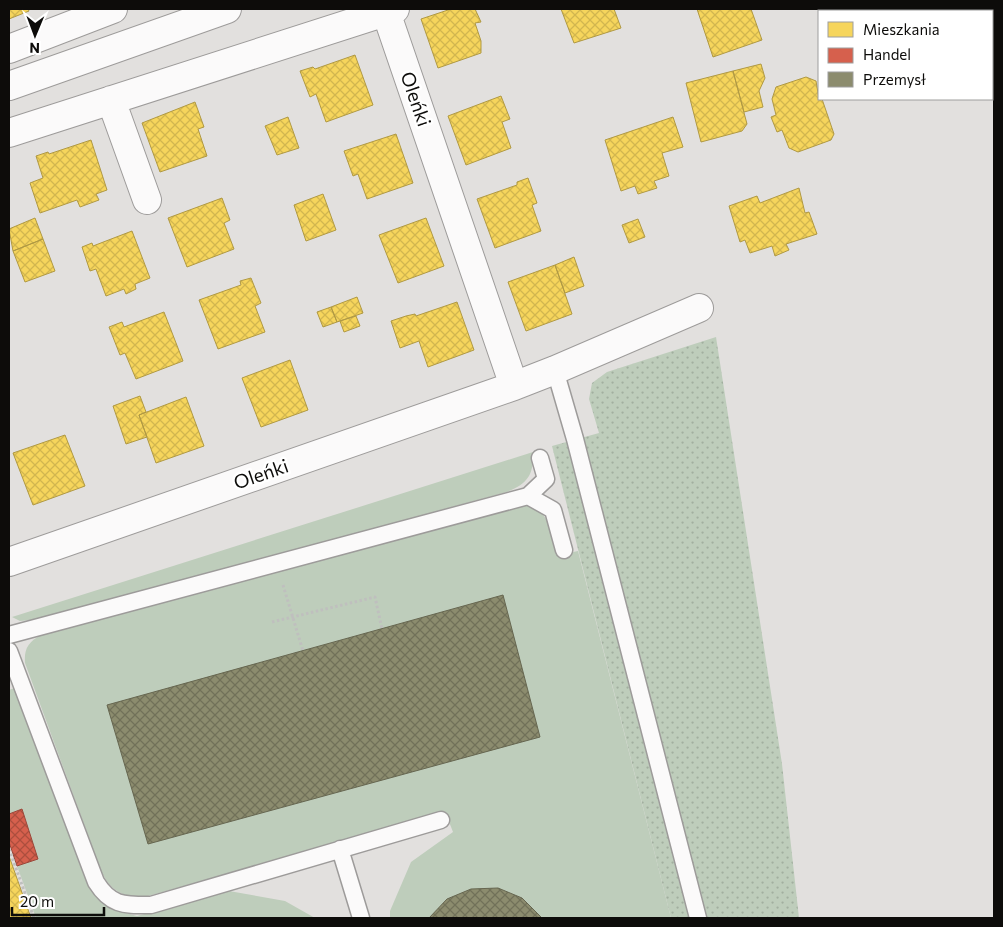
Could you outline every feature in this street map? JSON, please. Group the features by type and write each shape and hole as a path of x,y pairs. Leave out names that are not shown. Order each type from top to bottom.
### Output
{"street":[{"path":"9,49 112,9"},
{"path":"9,86 227,9"},
{"path":"9,133 390,10"},
{"name":"Oleńki","path":"390,10 514,386"},
{"path":"111,100 146,200"},
{"name":"Oleńki","path":"9,562 514,386 699,308"}],"lane":[{"path":"555,370 575,439 698,918"},
{"path":"9,634 528,496 546,479 540,458"},
{"path":"528,496 553,510 564,550"},
{"path":"9,651 96,882 103,894 115,902 151,905 441,820"},
{"path":"340,849 361,918"}],"path":[{"path":"281,580 303,651"},
{"path":"272,622 375,597 382,629"},
{"path":"9,849 34,918"}],"green space":[{"path":"716,337 782,764 799,918 671,918 552,446 599,433 589,399 592,383 607,372"},
{"path":"533,452 531,472 525,482 507,492 41,619 20,621 12,617"},
{"path":"523,505 539,511 544,517 552,531 559,555 578,551 671,918 390,918 390,911 411,862 453,832 446,814 148,896 125,895 113,888 100,868 25,663 26,650 33,640 41,635"},
{"path":"17,687 100,899 111,909 137,916 229,891 285,901 315,918 36,918 17,866 37,859 22,809 9,814 9,690"}],"building: Mieszkania":[{"path":"9,9 28,9 29,11 9,19"},
{"path":"451,9 475,9 481,22 475,23 481,41 481,53 438,68 421,19"},
{"path":"561,9 614,9 621,28 574,43"},
{"path":"697,9 751,9 762,40 713,57"},
{"path":"355,55 373,105 326,122 316,94 310,97 300,71 313,67 315,69"},
{"path":"761,64 765,78 759,91 763,107 744,112 733,71"},
{"path":"733,71 747,124 742,131 701,142 686,83"},
{"path":"806,77 816,81 818,100 822,100 834,134 831,140 798,152 789,148 782,130 777,132 771,117 776,115 772,99 776,87"},
{"path":"501,96 510,119 502,122 511,148 466,165 448,116"},
{"path":"195,102 204,127 198,129 207,156 160,172 142,123"},
{"path":"288,117 299,148 277,155 265,126"},
{"path":"673,117 683,147 662,153 669,176 654,181 657,188 638,194 635,186 621,191 605,140"},
{"path":"396,134 413,183 367,199 358,174 353,176 344,151"},
{"path":"91,140 107,190 96,194 99,200 80,207 77,200 40,213 30,183 43,178 36,156 48,152 49,154"},
{"path":"528,178 537,203 532,205 541,231 495,248 477,199 517,185 517,182"},
{"path":"799,188 805,213 809,212 817,234 786,244 789,250 775,256 772,246 750,253 745,240 740,242 729,206 757,196 760,203"},
{"path":"323,194 336,230 306,241 294,205"},
{"path":"222,198 230,220 224,223 234,249 187,267 168,218"},
{"path":"35,218 43,239 13,251 9,229"},
{"path":"426,218 444,266 398,283 379,235"},
{"path":"638,219 645,237 629,243 622,225"},
{"path":"132,231 150,278 135,284 136,289 126,294 124,289 106,296 96,269 90,271 82,247 92,243 93,246"},
{"path":"43,239 55,271 25,282 13,251"},
{"path":"574,257 584,286 565,293 555,265"},
{"path":"555,265 572,314 526,331 508,282"},
{"path":"251,278 261,303 255,306 265,332 218,349 199,300 241,285 240,281"},
{"path":"357,297 363,313 337,322 331,307"},
{"path":"457,302 474,350 428,367 419,341 400,348 391,321 415,314 416,316"},
{"path":"331,307 337,322 323,327 317,312"},
{"path":"164,312 183,361 136,379 125,353 120,355 109,327 122,322 124,327"},
{"path":"356,316 360,326 344,332 340,321"},
{"path":"290,360 308,410 261,427 242,378"},
{"path":"140,396 146,412 139,415 147,437 126,444 113,406"},
{"path":"186,397 204,446 156,463 139,415"},
{"path":"65,435 85,486 33,505 13,453"},
{"path":"9,856 31,918 9,918"}],"building: Handel":[{"path":"22,809 38,859 17,866 9,842 9,814"}],"building: Przemysł":[{"path":"503,595 540,737 148,844 107,705"},
{"path":"498,888 522,898 542,918 429,918 447,899 471,889"}]}
